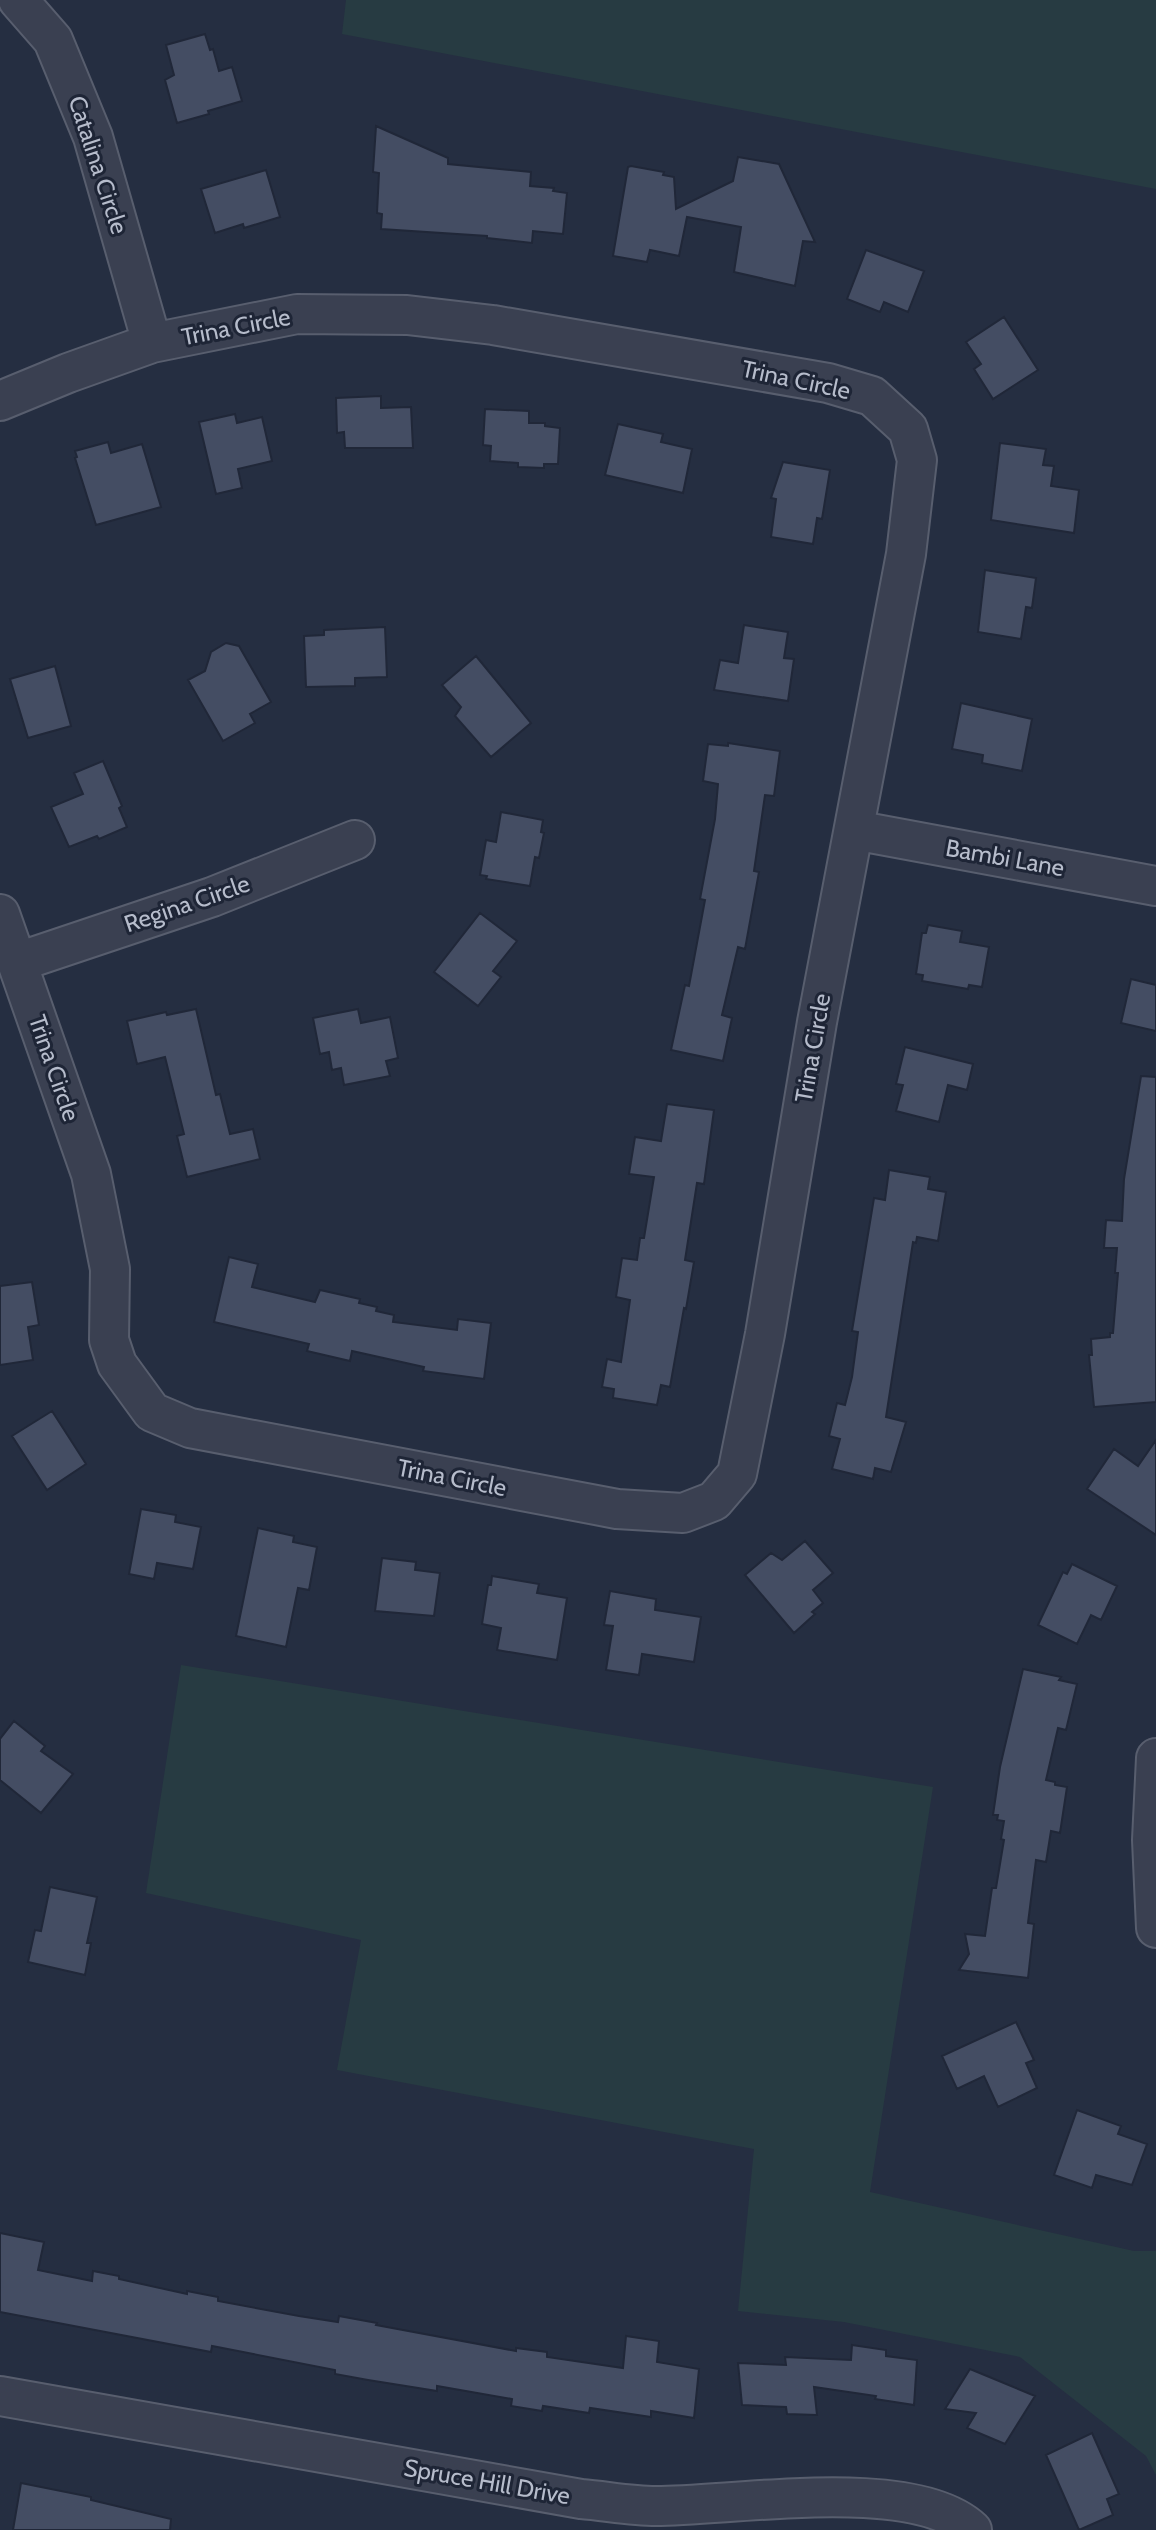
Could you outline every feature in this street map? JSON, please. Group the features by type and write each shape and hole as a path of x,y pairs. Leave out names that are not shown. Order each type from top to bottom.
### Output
{"street":[{"name":"Catalina Circle","path":"18,0 53,40 93,137 152,343"},
{"name":"Trina Circle","path":"0,401 152,343 297,314 407,315 493,325 828,383 872,396 908,429 917,460 906,554 817,1022 765,1334 737,1474 714,1501 683,1513 604,1507 190,1427 152,1412 117,1364 109,1340 110,1269 91,1174 0,914"},
{"name":"Bambi Lane","path":"854,830 1156,886"},
{"name":"Regina Circle","path":"18,962 212,897 355,841"},
{"path":"1156,1758 1152,1840 1156,1928"},
{"name":"Spruce Hill Drive","path":"0,2396 581,2499 654,2506 867,2496 933,2508 962,2521 972,2530"}],"shaded area":[{"path":"346,0 1156,0 1156,189 342,34"},
{"path":"181,1665 933,1787 870,2192 1134,2251 1156,2251 1156,2475 1146,2456 1020,2357 844,2322 738,2311 754,2149 337,2070 361,1940 146,1893"}],"building":[{"path":"205,34 210,50 213,49 219,71 232,67 242,101 177,123 165,80 174,75 166,45"},
{"path":"376,126 448,158 448,164 531,172 530,186 554,188 553,191 567,193 563,234 533,231 532,243 487,236 381,229 382,214 377,213 379,173 373,172"},
{"path":"738,157 779,164 815,242 803,241 795,286 734,272 741,227 687,217 679,256 650,250 647,262 613,256 628,167 664,172 663,175 674,177 676,209 733,181"},
{"path":"266,170 280,217 215,233 201,189"},
{"path":"866,250 924,271 908,312 884,302 880,312 847,299"},
{"path":"1004,317 1038,370 993,399 974,369 981,364 966,342"},
{"path":"381,396 381,408 411,407 413,448 345,448 344,432 337,433 336,398"},
{"path":"485,409 529,411 529,423 545,423 545,426 560,428 558,464 544,464 544,468 518,467 518,463 490,461 491,446 483,445"},
{"path":"235,414 237,423 262,417 272,461 238,469 242,488 216,494 199,422"},
{"path":"618,424 663,434 661,442 692,449 683,493 605,475"},
{"path":"108,442 111,453 142,444 161,507 96,525 75,451"},
{"path":"1000,443 1046,449 1043,465 1054,466 1051,486 1079,490 1074,533 991,520"},
{"path":"783,462 830,470 822,519 817,518 813,544 771,537 776,499 771,498"},
{"path":"985,570 1036,578 1032,608 1026,607 1021,639 978,632"},
{"path":"744,625 788,632 784,658 794,659 788,701 714,690 720,660 738,663"},
{"path":"385,627 387,677 355,678 355,686 306,687 304,636 324,635 324,630"},
{"path":"226,643 239,646 271,702 250,714 255,723 223,741 188,680 205,671 211,652"},
{"path":"476,656 531,723 491,757 455,716 461,707 442,685"},
{"path":"55,666 71,726 28,738 10,679"},
{"path":"961,703 1032,719 1022,771 982,763 983,755 952,749"},
{"path":"728,743 780,751 774,796 765,795 754,871 759,872 745,949 738,947 722,1015 732,1018 723,1061 671,1050 685,985 689,986 705,900 700,899 715,819 718,784 703,781 708,744 728,746"},
{"path":"103,761 122,806 119,808 127,827 99,839 97,836 69,847 51,807 83,794 74,773"},
{"path":"501,812 543,820 541,832 544,833 539,858 535,857 530,886 486,879 487,876 480,875 486,840 496,842"},
{"path":"480,913 517,941 493,971 501,977 478,1006 434,972"},
{"path":"928,925 962,931 960,942 989,947 982,987 969,985 968,989 922,981 923,975 916,974 922,933 926,933"},
{"path":"1131,979 1156,985 1156,1031 1121,1023"},
{"path":"196,1009 216,1095 220,1094 230,1134 253,1129 260,1159 187,1177 177,1136 184,1134 165,1057 137,1064 127,1021 166,1012 167,1015"},
{"path":"358,1009 361,1023 390,1017 398,1058 386,1061 390,1076 344,1085 341,1068 332,1070 329,1052 320,1054 313,1018"},
{"path":"905,1047 973,1064 967,1090 948,1085 939,1122 896,1111 903,1085 896,1084"},
{"path":"1141,1076 1156,1077 1156,1402 1094,1407 1089,1355 1092,1355 1091,1339 1110,1337 1110,1333 1113,1333 1118,1273 1115,1273 1117,1248 1104,1248 1106,1220 1122,1221 1124,1179"},
{"path":"667,1104 714,1110 704,1184 697,1183 685,1260 694,1262 686,1309 684,1308 670,1387 661,1385 657,1405 613,1398 614,1389 602,1387 607,1359 621,1362 630,1300 616,1297 622,1258 637,1260 640,1238 644,1238 654,1177 629,1174 635,1137 661,1141"},
{"path":"889,1170 930,1177 928,1189 946,1192 938,1241 917,1237 916,1243 913,1242 886,1417 906,1422 891,1472 875,1468 873,1479 832,1469 840,1439 829,1436 837,1403 845,1405 852,1377 858,1332 852,1331 874,1198 885,1200"},
{"path":"229,1257 258,1264 252,1287 315,1302 320,1290 360,1299 359,1303 377,1307 376,1311 394,1315 393,1322 457,1330 458,1319 491,1323 484,1379 423,1371 424,1367 352,1351 350,1361 307,1351 309,1344 214,1322"},
{"path":"32,1282 39,1325 28,1327 33,1360 0,1365 0,1286"},
{"path":"52,1411 86,1464 47,1490 12,1436"},
{"path":"1156,1440 1156,1535 1087,1489 1114,1449 1138,1466"},
{"path":"141,1509 176,1515 175,1522 201,1527 193,1569 157,1563 154,1579 129,1574"},
{"path":"258,1528 294,1536 293,1542 317,1547 309,1590 298,1588 286,1647 236,1636"},
{"path":"805,1541 833,1573 813,1590 823,1603 794,1633 745,1575 771,1553 782,1560"},
{"path":"382,1558 416,1562 415,1570 440,1573 434,1616 375,1611"},
{"path":"1072,1564 1117,1586 1101,1620 1091,1615 1077,1644 1038,1625 1063,1572 1067,1574"},
{"path":"492,1576 539,1584 537,1593 567,1598 557,1660 497,1650 501,1628 482,1624"},
{"path":"610,1591 656,1599 655,1610 701,1617 694,1662 642,1654 639,1675 606,1670 613,1626 604,1625"},
{"path":"1023,1669 1061,1677 1059,1680 1077,1684 1066,1730 1058,1728 1046,1780 1067,1787 1060,1833 1051,1831 1046,1862 1036,1860 1028,1923 1034,1924 1028,1978 959,1970 969,1954 965,1934 985,1936 992,1888 996,1888 1004,1840 1001,1839 1004,1821 997,1820 998,1815 993,1815 1000,1767"},
{"path":"14,1721 45,1746 41,1751 73,1774 41,1813 0,1780 0,1739"},
{"path":"50,1887 97,1897 87,1943 91,1943 85,1975 28,1962 35,1930 41,1931"},
{"path":"1016,2022 1034,2060 1026,2063 1037,2088 998,2107 984,2076 957,2089 942,2056"},
{"path":"1077,2110 1121,2126 1118,2134 1147,2144 1132,2185 1096,2175 1092,2188 1054,2175"},
{"path":"0,2233 44,2242 38,2270 92,2281 93,2271 187,2294 187,2291 218,2297 218,2301 338,2322 339,2316 516,2351 516,2348 547,2352 547,2357 623,2368 626,2336 659,2341 657,2362 699,2369 694,2418 651,2411 651,2417 590,2408 589,2413 543,2406 542,2411 511,2406 512,2399 437,2386 437,2391 368,2380 335,2374 335,2370 212,2346 211,2352 0,2312"},
{"path":"852,2345 886,2350 886,2356 917,2360 914,2405 875,2399 876,2396 814,2387 817,2415 787,2414 786,2407 742,2405 738,2363 786,2365 785,2357 851,2360"},
{"path":"970,2369 1035,2396 1005,2444 967,2428 976,2413 945,2409"},
{"path":"1092,2433 1119,2494 1107,2499 1113,2515 1079,2530 1046,2455"},
{"path":"21,2483 91,2497 91,2500 171,2519 170,2530 13,2530"}]}
